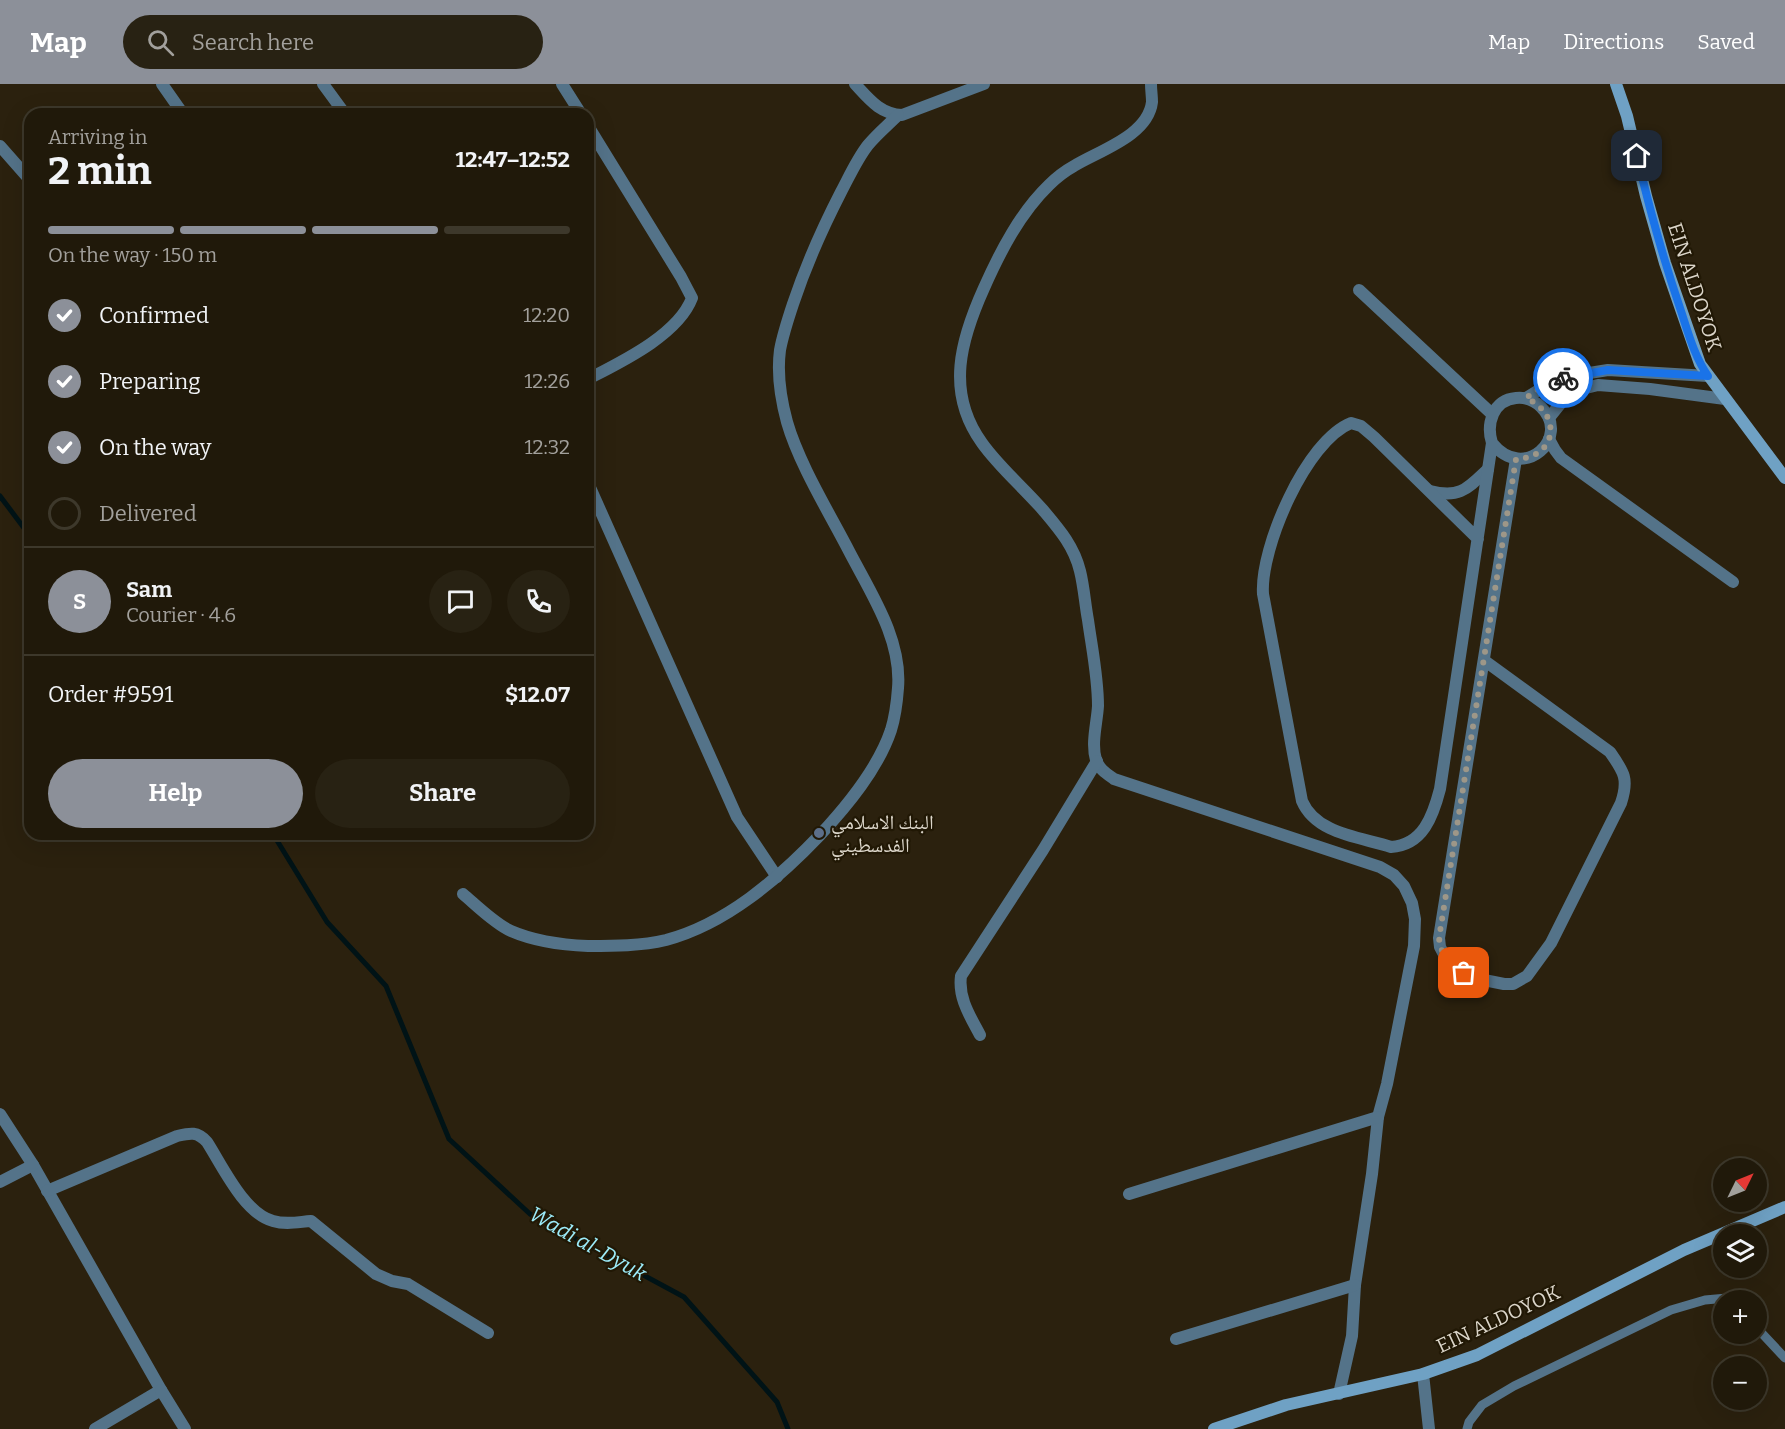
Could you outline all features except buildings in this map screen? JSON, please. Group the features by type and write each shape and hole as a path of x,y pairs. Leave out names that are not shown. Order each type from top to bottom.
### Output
{"street":[{"path":"162,84 179,108"},
{"path":"322,84 340,108"},
{"path":"562,84 577,108"},
{"path":"855,84 880,110 898,115"},
{"path":"463,894 509,930 570,945 641,944 664,940 699,928 748,899 777,876 830,824 853,796 884,746 891,729 896,709 898,666 892,638 797,449 783,405 779,366 784,333 816,241 868,145 898,115 984,84"},
{"path":"1151,84 1152,103 1148,114 1136,129 1122,140 1073,166 1050,184 1029,207 1010,237 984,287 964,338 960,355 962,392 968,417 982,442 1036,502 1072,548 1080,571 1096,672 1098,706 1095,751 1097,761 1103,771 1114,779 1380,867 1394,875 1404,886 1412,903 1414,946 1387,1084 1378,1117 1355,1286 1352,1336 1339,1394"},
{"name":"EIN ALDOYOK","path":"1616,84 1627,116 1665,263 1700,364 1785,478"},
{"path":"594,136 692,298 688,309 665,331 628,358 594,376"},
{"path":"0,146 24,173"},
{"path":"1359,290 1492,414"},
{"path":"1526,398 1558,378 1608,370 1708,376"},
{"path":"1549,418 1565,398 1582,389 1598,386 1650,389 1725,399"},
{"path":"1478,539 1361,426 1351,423 1340,427 1327,438 1302,473 1280,518 1262,578 1263,594 1302,801 1307,812 1317,822 1328,828 1391,847 1411,841 1423,831 1433,815 1440,789 1478,539 1492,443 1489,434 1492,414 1506,401 1526,398 1536,402 1549,418 1551,428 1549,439 1544,448 1527,459 1507,457 1492,443"},
{"path":"1549,439 1561,458 1733,582"},
{"path":"1485,661 1610,752 1623,770 1626,788 1551,943 1534,969 1513,984 1485,980 1464,973 1449,964 1440,947 1439,938 1516,459"},
{"path":"1428,490 1455,494 1465,490 1488,469"},
{"path":"594,496 737,817 777,876"},
{"path":"980,1035 965,1007 959,989 961,976 1097,761"},
{"path":"0,1114 33,1165 185,1429"},
{"path":"1129,1194 1378,1117"},
{"path":"47,1191 193,1132 207,1142 241,1195 257,1214 272,1221 287,1224 311,1221 376,1274 392,1281 408,1284 488,1332"},
{"path":"0,1182 33,1165"},
{"name":"EIN ALDOYOK","path":"1214,1429 1286,1405 1423,1374 1477,1355 1684,1250 1785,1207"},
{"path":"1176,1339 1355,1286"},
{"path":"1423,1374 1429,1429"},
{"path":"95,1429 161,1390"}],"lane":[{"path":"1467,1429 1469,1422 1482,1405 1524,1381 1671,1310 1713,1300"},
{"path":"1767,1339 1785,1358"}],"waterway":[{"name":"Wadi al-Dyuk","path":"0,496 24,528"},
{"name":"Wadi al-Dyuk","path":"277,840 327,922 386,986 449,1139 530,1214 684,1297 777,1402 788,1429"}],"way so far":[{"path":"1464,973 1449,964 1440,947 1439,938 1516,459 1527,459 1544,448 1551,428 1544,409 1536,402 1526,398 1543,386 1558,378 1563,378"}],"place":[{"name":"البنك الاسلامي الفدسطيني","path":"819,833"}],"route":[{"path":"1563,378 1608,370 1708,376 1693,347 1665,263 1637,156"}]}
